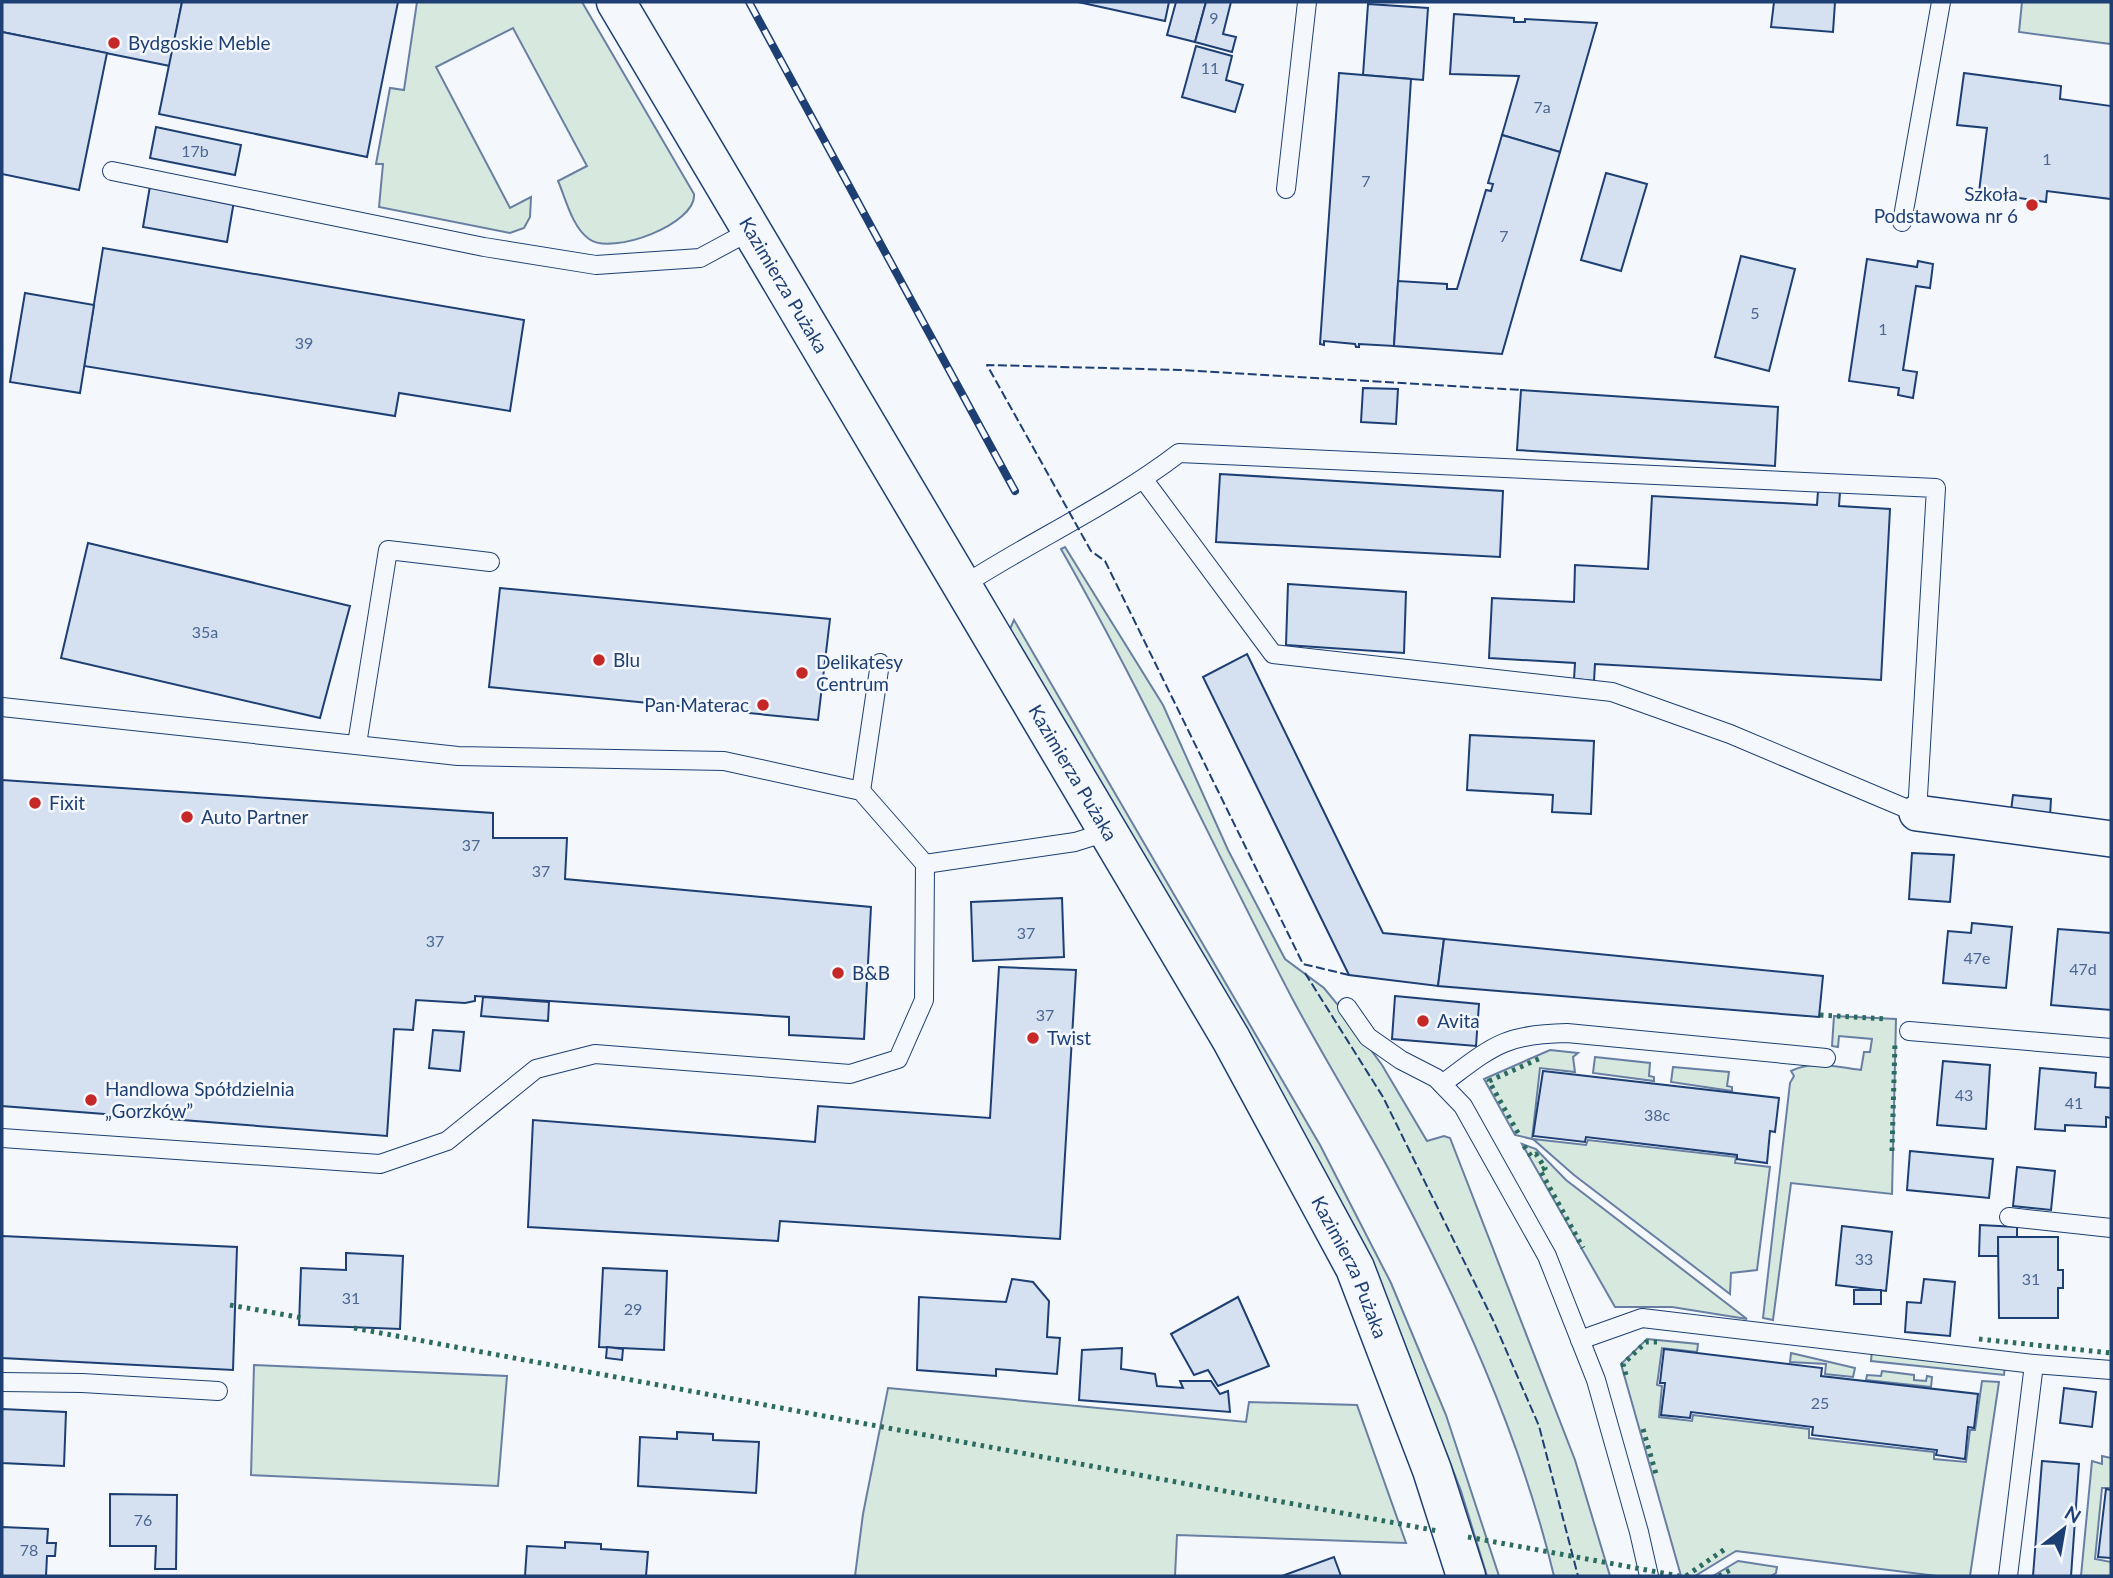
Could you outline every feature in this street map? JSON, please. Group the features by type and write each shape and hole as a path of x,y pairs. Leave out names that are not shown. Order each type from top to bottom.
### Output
{"street":[{"name":"Kazimierza Pużaka","path":"616,2 1231,1039 1355,1268 1433,1470 1466,1576"},
{"path":"1917,813 2111,839"}],"lane":[{"path":"1286,189 1307,2"},
{"path":"1902,222 1941,2"},
{"path":"112,171 484,247 596,265 700,258 750,232"},
{"path":"961,586 1018,550 1144,480 1179,453 1936,488 1917,813 1730,734 1612,692 1273,654 1144,480"},
{"path":"356,744 388,551 490,562"},
{"path":"861,791 880,663"},
{"path":"2,708 458,756 724,761 861,791 925,864 924,1000 898,1059 849,1074 595,1054 536,1069 447,1141 380,1164 2,1138"},
{"path":"925,864 1074,842 1107,832"},
{"path":"1347,1007 1368,1037 1442,1084 1464,1106 1547,1256 1596,1380 1649,1576"},
{"path":"1909,1031 2111,1048"},
{"path":"1442,1084 1494,1046 1529,1034 1567,1033 1826,1058"},
{"path":"2009,1217 2111,1228"},
{"path":"1580,1340 1642,1318 2034,1364 2111,1370"},
{"path":"2008,1576 2034,1364"},
{"path":"2,1382 82,1383 218,1391"}],"shaded area":[{"path":"417,2 582,2 694,194 691,205 668,226 633,240 600,243 583,234 574,220 558,181 587,166 513,28 436,67 510,208 531,197 530,217 524,228 510,233 379,207 383,164 376,164 390,88 404,90"},
{"path":"2022,2 2111,2 2111,44 2019,32"},
{"path":"1065,547 1163,705 1228,850 1285,959 1324,988 1338,1005 1382,1065 1427,1141 1444,1136 1450,1138 1575,1460 1610,1576 1554,1576 1540,1523 1505,1419 1462,1316 1388,1168 1292,998 1121,660 1061,549"},
{"path":"1014,620 1320,1145 1391,1283 1446,1415 1499,1576 1487,1576 1461,1491 1397,1325 1010,629"},
{"path":"1834,1016 1896,1019 1892,1194 1791,1183 1773,1320 1763,1318 1790,1083 1794,1076 1791,1071 1816,1065 1861,1070 1864,1052 1870,1052 1872,1039 1839,1036 1838,1047 1832,1046"},
{"path":"1550,1050 1578,1053 1573,1057 1575,1072 1540,1068 1532,1139 1515,1135 1484,1079"},
{"path":"1595,1057 1650,1063 1649,1076 1654,1077 1654,1081 1593,1073"},
{"path":"1673,1067 1729,1072 1727,1086 1732,1087 1732,1091 1671,1082"},
{"path":"1533,1139 1586,1145 1588,1140 1736,1157 1735,1163 1770,1167 1757,1270 1731,1273 1730,1294 1574,1175"},
{"path":"1522,1144 1536,1149 1566,1180 1747,1319 1672,1307 1615,1307"},
{"path":"1647,1339 1698,1344 1697,1352 1662,1348 1657,1385 1662,1386 1659,1417 1692,1421 1693,1415 1809,1429 1809,1438 1934,1452 1934,1459 1966,1462 1970,1430 1975,1430 1982,1381 1999,1382 1970,1576 1937,1576 1736,1551 1695,1576 1681,1576 1621,1364"},
{"path":"1872,1350 2005,1364 2004,1375 1871,1361"},
{"path":"1791,1353 1855,1368 1853,1377 1825,1374 1826,1364 1790,1362"},
{"path":"254,1365 507,1376 498,1486 251,1475"},
{"path":"1882,1371 1914,1375 1914,1380 1926,1381 1927,1376 1932,1377 1931,1387 1866,1380 1867,1375 1881,1376"},
{"path":"888,1388 1246,1422 1249,1402 1357,1405 1406,1543 1177,1535 1175,1576 855,1576 863,1514"},
{"path":"2102,1456 2111,1458 2111,1488 2102,1488 2095,1559 2111,1562 2111,1576 2081,1576 2092,1461 2102,1464"},
{"path":"1738,1561 1777,1567 1776,1573 1771,1576 1713,1576"}],"building":[{"name":"Bydgoskie Meble","path":"2,2 182,2 170,66 2,32"},
{"path":"182,2 398,2 367,157 159,114"},
{"path":"1078,2 1169,2 1165,21"},
{"path":"1176,2 1206,2 1195,42 1167,35"},
{"path":"1206,2 1231,2 1223,34 1236,37 1232,52 1195,42"},
{"path":"1774,2 1835,2 1833,32 1771,27"},
{"path":"1368,4 1428,8 1423,80 1363,75"},
{"path":"1454,14 1514,18 1514,22 1525,22 1525,19 1597,23 1560,152 1502,135 1519,76 1450,74"},
{"path":"2,32 107,53 79,190 2,174"},
{"path":"1196,46 1232,56 1226,80 1243,85 1235,112 1182,97"},
{"path":"1339,73 1411,79 1394,346 1359,344 1359,347 1356,347 1355,344 1324,341 1324,345 1320,344"},
{"path":"1964,73 2061,86 2060,99 2111,106 2111,199 2047,191 2046,202 1979,192 1987,128 1957,125"},
{"path":"156,127 241,145 235,175 150,158"},
{"path":"1502,135 1560,152 1502,354 1394,346 1398,281 1447,284 1447,289 1457,289 1486,190 1491,191 1493,184 1488,183"},
{"path":"1606,173 1647,184 1621,271 1581,260"},
{"path":"150,186 234,201 227,242 143,227"},
{"path":"103,248 524,320 510,411 399,393 395,416 84,366"},
{"path":"1741,256 1795,269 1769,371 1715,357"},
{"path":"1867,259 1917,267 1918,261 1933,264 1930,288 1916,286 1903,370 1917,372 1913,398 1898,395 1899,388 1849,381"},
{"path":"25,293 94,305 80,393 10,382"},
{"path":"1363,388 1398,389 1396,424 1361,422"},
{"path":"1521,390 1778,407 1775,466 1517,450"},
{"path":"1220,474 1503,491 1500,557 1216,542"},
{"path":"1818,491 1840,492 1839,506 1890,509 1881,680 1595,664 1594,681 1574,679 1575,663 1489,658 1492,598 1574,602 1575,565 1648,569 1652,496 1817,505"},
{"path":"88,543 350,606 320,718 61,658"},
{"path":"1288,584 1406,592 1404,653 1286,645"},
{"path":"500,588 830,619 818,720 489,687"},
{"path":"1247,654 1383,933 1444,939 1438,986 1349,975 1203,677"},
{"path":"1470,735 1594,741 1591,814 1552,812 1553,795 1467,790"},
{"path":"2,780 493,813 493,838 567,838 565,879 871,907 864,1039 789,1035 789,1017 475,996 475,1001 465,1003 416,1000 413,1030 394,1029 387,1136 2,1106"},
{"path":"2013,795 2051,799 2050,816 2011,811"},
{"path":"1912,853 1954,855 1950,902 1909,899"},
{"path":"1062,898 1064,957 973,961 971,902"},
{"path":"1972,923 2012,927 2006,988 1943,983 1948,931 1971,933"},
{"path":"2058,929 2111,933 2111,1010 2051,1005"},
{"path":"1444,939 1823,976 1819,1017 1438,986"},
{"name":"Twist","path":"999,967 1076,970 1060,1239 780,1221 778,1241 528,1227 533,1120 815,1142 818,1106 990,1118"},
{"path":"1395,996 1479,1004 1476,1046 1392,1039"},
{"path":"483,997 549,1002 548,1021 481,1016"},
{"path":"433,1030 464,1032 460,1071 429,1068"},
{"path":"1943,1061 1990,1065 1986,1129 1937,1125"},
{"path":"2040,1068 2096,1073 2095,1087 2111,1088 2111,1118 2106,1117 2106,1127 2065,1125 2065,1131 2035,1129"},
{"path":"1543,1071 1779,1098 1775,1132 1770,1131 1767,1163 1737,1159 1737,1155 1586,1137 1585,1142 1533,1136"},
{"path":"1910,1151 1993,1159 1989,1198 1907,1190"},
{"path":"2017,1167 2055,1171 2051,1210 2013,1206"},
{"path":"1980,1225 2017,1227 2017,1237 1998,1237 1998,1256 1979,1256"},
{"path":"1842,1226 1892,1232 1886,1291 1836,1285"},
{"path":"2,1236 237,1247 233,1370 2,1358"},
{"path":"1998,1237 2058,1237 2058,1270 2063,1270 2063,1288 2058,1288 2058,1318 1999,1318"},
{"path":"346,1253 403,1256 400,1329 299,1325 301,1268 346,1270"},
{"path":"603,1268 667,1271 664,1350 599,1347"},
{"path":"1012,1279 1033,1282 1049,1301 1047,1337 1060,1338 1057,1374 996,1369 996,1376 917,1370 919,1297 1006,1302"},
{"path":"1924,1279 1955,1282 1950,1336 1905,1332 1907,1302 1921,1303"},
{"path":"1854,1290 1881,1290 1881,1304 1854,1304"},
{"path":"1238,1297 1269,1366 1218,1386 1208,1370 1194,1375 1171,1334"},
{"path":"607,1347 623,1349 622,1360 606,1358"},
{"path":"1122,1348 1121,1369 1155,1374 1157,1386 1183,1388 1180,1381 1211,1381 1220,1394 1228,1391 1230,1412 1079,1400 1082,1350"},
{"path":"1664,1349 1822,1368 1821,1376 1978,1394 1974,1428 1968,1427 1965,1459 1936,1455 1937,1450 1812,1435 1813,1427 1691,1412 1690,1418 1661,1415 1665,1383 1660,1383"},
{"path":"2064,1388 2096,1392 2092,1427 2060,1423"},
{"path":"2,1409 66,1412 64,1466 2,1463"},
{"path":"677,1432 713,1434 713,1440 759,1442 756,1493 638,1486 640,1437 677,1439"},
{"path":"2042,1461 2079,1464 2071,1576 2033,1576"},
{"path":"2106,1489 2111,1490 2111,1558 2098,1557"},
{"path":"110,1494 177,1495 176,1569 155,1569 156,1546 110,1546"},
{"path":"2,1527 48,1529 47,1543 56,1543 55,1556 47,1556 46,1576 2,1576"},
{"path":"565,1542 601,1544 601,1549 648,1552 646,1576 525,1576 527,1546 565,1548"},
{"path":"1334,1557 1341,1576 1282,1576"}],"railway":[{"path":"749,2 1015,491"}],"hedge":[{"path":"1820,1015 1887,1019"},
{"path":"1892,1151 1895,1043"},
{"path":"1518,1133 1489,1081 1543,1057"},
{"path":"1524,1146 1531,1156 1536,1154 1545,1168 1540,1170 1583,1248"},
{"path":"230,1305 303,1318"},
{"path":"354,1328 1438,1531"},
{"path":"1979,1339 2111,1353"},
{"path":"1626,1375 1623,1364 1646,1342 1657,1342"},
{"path":"1643,1429 1656,1474"},
{"path":"1468,1537 1679,1576"},
{"path":"1686,1576 1728,1547"},
{"path":"1719,1576 1734,1568"}],"fence":[{"path":"1349,975 1303,964 1105,561 1091,551 987,365 1180,370 1521,390"},
{"path":"1305,973 1383,1097 1493,1320 1539,1426 1578,1576"}],"place":[{"name":"Bydgoskie Meble","path":"114,43"},
{"name":"Szkoła Podstawowa nr 6","path":"2032,205"},
{"name":"Blu","path":"599,660"},
{"name":"Delikatesy Centrum","path":"802,673"},
{"name":"Pan Materac","path":"763,705"},
{"name":"Fixit","path":"35,803"},
{"name":"Auto Partner","path":"187,817"},
{"name":"B&B","path":"838,973"},
{"name":"Avita","path":"1423,1021"},
{"name":"Twist","path":"1033,1038"},
{"name":"Handlowa Spółdzielnia „Gorzków”","path":"91,1100"}]}
